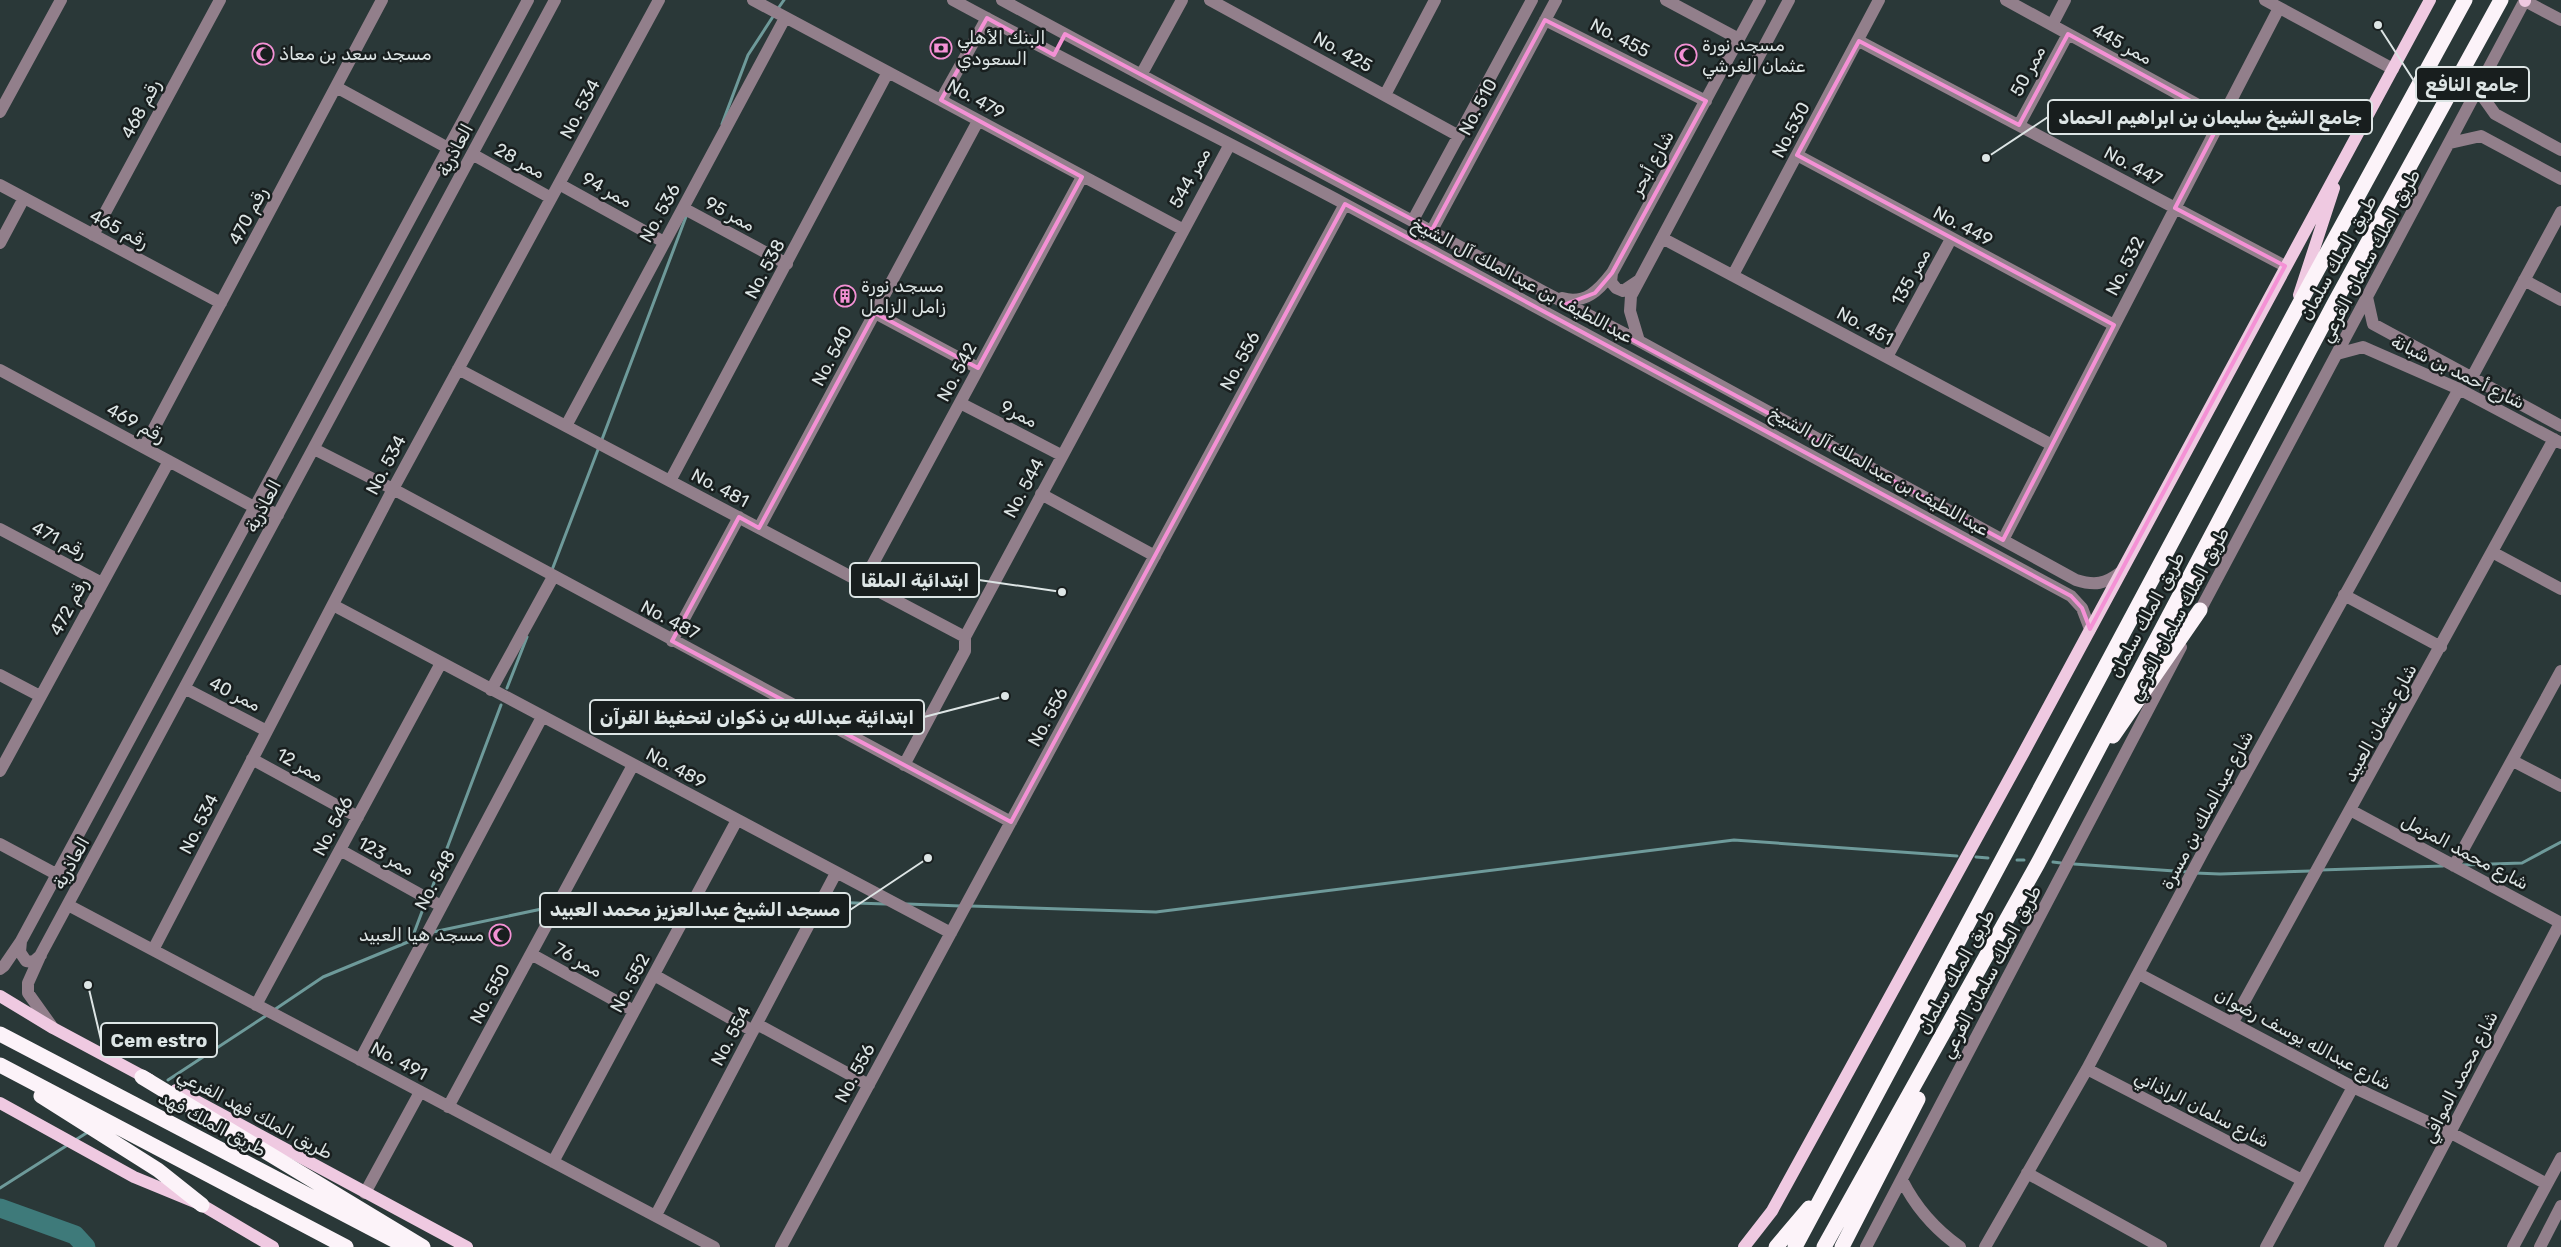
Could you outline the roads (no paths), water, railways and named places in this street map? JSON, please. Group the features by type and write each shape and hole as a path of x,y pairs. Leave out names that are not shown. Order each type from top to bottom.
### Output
{"highway":[{"name":"طريق الملك سلمان","path":"1795,1247 2290,321 2464,0"},
{"name":"طريق الملك سلمان","path":"1824,1247 2037,865 2072,795 2335,302 2501,0"},
{"path":"2072,795 2200,610"},
{"path":"1842,1247 2037,865"},
{"name":"طريق الملك فهد","path":"0,1034 407,1247"},
{"path":"0,1065 38,1094 158,1170 202,1205"},
{"path":"0,1065 346,1247"},
{"path":"142,1077 423,1247"},
{"path":"1776,1247 1832,1180"}],"main road":[{"path":"1744,1247 1772,1211 2121,572 2430,0"},
{"path":"2290,321 2345,157"},
{"name":"طريق الملك فهد الفرعي","path":"0,996 53,1028 142,1077 172,1088 467,1247"},
{"path":"0,1103 134,1177 202,1205 273,1247"}],"street":[{"path":"0,112 61,0"},
{"name":"رقم 468","path":"93,235 220,0"},
{"name":"رقم 470","path":"144,448 382,0"},
{"name":"العاذرية","path":"0,969 21,941 528,0"},
{"name":"العاذرية","path":"53,1028 28,994 28,983 42,954 555,0"},
{"name":"No. 534","path":"153,950 393,489 659,0"},
{"name":"No. 479","path":"754,0 1182,229"},
{"name":"عبداللطيف بن عبدالملك آل الشيخ","path":"953,0 1054,55 1345,204 1783,438 2071,596"},
{"name":"عبداللطيف بن عبدالملك آل الشيخ","path":"1002,0 1546,293 1639,341 2076,580"},
{"path":"1141,74 1182,0"},
{"name":"No. 425","path":"1210,0 1459,136"},
{"path":"1385,95 1435,0"},
{"name":"No. 510","path":"1413,220 1532,0"},
{"name":"No. 510","path":"1432,230 1556,0"},
{"path":"1666,0 1739,39"},
{"name":"شارع أبحر","path":"1546,293 1572,302 1595,294 1612,273 1760,0"},
{"path":"1639,341 1630,311 1631,296 1789,0"},
{"name":"No.530","path":"1733,276 1880,0"},
{"name":"ممر 445","path":"2006,0 2222,118"},
{"path":"2052,25 2066,0"},
{"path":"2265,0 2393,69"},
{"path":"2525,0 2561,20"},
{"name":"طريق الملك سلمان الفرعي","path":"1871,1246 1902,1180 2200,610 2525,0"},
{"name":"No. 532","path":"2003,540 2279,8"},
{"name":"No. 536","path":"566,426 785,18"},
{"path":"941,100 987,18"},
{"name":"No. 455","path":"1545,20 1706,101"},
{"path":"516,23 535,36"},
{"path":"1054,55 1065,34"},
{"name":"ممر 50","path":"2019,125 2068,34"},
{"name":"No. 447","path":"1859,41 2285,266"},
{"name":"No. 538","path":"670,481 888,72"},
{"path":"336,87 448,148"},
{"path":"2478,90 2495,114 2561,150"},
{"name":"No. 540","path":"759,528 978,121"},
{"path":"2450,143 2481,136 2561,179"},
{"name":"ممر 544","path":"1182,229 1230,144"},
{"name":"ممر 28","path":"472,154 552,198"},
{"name":"No. 449","path":"1797,155 2114,325"},
{"name":"No. 542","path":"862,584 1082,176"},
{"name":"ممر 94","path":"559,184 664,242"},
{"name":"رقم 465","path":"0,185 221,303"},
{"path":"0,243 24,198"},
{"name":"No. 556","path":"781,1247 1345,204"},
{"path":"1422,204 1424,216 1427,220 1432,221 1441,213"},
{"name":"ممر 95","path":"683,208 787,264"},
{"path":"2471,378 2561,212"},
{"name":"No. 544","path":"904,765 965,651 965,637 1182,229"},
{"name":"No. 451","path":"1662,238 2052,444"},
{"name":"ممر 135","path":"1887,357 1951,239"},
{"path":"1612,273 1611,282 1616,288 1623,291 1638,281"},
{"path":"2524,280 2561,300"},
{"name":"شارع أحمد بن شبانة","path":"2367,298 2373,324 2561,426"},
{"path":"875,313 978,368"},
{"name":"شارع أحمد بن شبانة","path":"2337,354 2362,347 2459,389 2558,441"},
{"name":"No. 481","path":"458,369 965,637"},
{"name":"رقم 469","path":"0,370 255,506 278,515"},
{"name":"شارع عبدالملك بن مسرة","path":"1985,1247 2087,1069 2206,846 2459,389"},
{"name":"ممر9","path":"960,403 1061,455"},
{"name":"شارع عثمان العبيد","path":"2234,1022 2352,811 2492,552 2558,441"},
{"name":"No. 487","path":"314,450 393,489 553,577 1011,822"},
{"name":"رقم 472","path":"0,771 169,461"},
{"path":"1041,494 1155,556"},
{"path":"672,641 739,517"},
{"name":"رقم 471","path":"0,529 102,583"},
{"path":"2492,552 2561,590"},
{"path":"2090,629 2082,608 2071,596 2076,592 2076,580 2098,584 2108,582 2121,572"},
{"path":"491,690 553,577"},
{"path":"2344,595 2441,647"},
{"name":"No. 489","path":"333,605 951,933"},
{"name":"No. 546","path":"256,1005 441,663"},
{"path":"2454,866 2513,762 2561,671"},
{"path":"0,675 40,696"},
{"name":"ممر 40","path":"186,689 267,731"},
{"name":"No. 548","path":"360,1060 542,717"},
{"name":"ممر 12","path":"252,759 358,817"},
{"path":"2513,762 2561,786"},
{"name":"No. 550","path":"448,1107 633,765"},
{"name":"شارع محمد المزمل","path":"2352,811 2560,923"},
{"name":"No. 552","path":"553,1162 737,820"},
{"path":"0,844 56,874"},
{"name":"ممر 123","path":"340,850 441,906"},
{"name":"No. 554","path":"656,1215 836,873"},
{"name":"No. 491","path":"68,905 714,1247"},
{"name":"شارع محمد الموافي","path":"2390,1247 2452,1133 2560,923"},
{"path":"21,941 20,952 26,961 32,962 42,954"},
{"name":"ممر 76","path":"531,954 634,1011"},
{"name":"شارع عبدالله يوسف رضوان","path":"2139,974 2234,1022 2353,1087 2452,1133 2547,1184"},
{"path":"654,975 869,1085"},
{"name":"شارع سلمان الراذاني","path":"2087,1069 2302,1180"},
{"path":"2266,1247 2353,1087"},
{"path":"365,1193 420,1092"},
{"path":"2513,1247 2561,1158"},
{"path":"2027,1173 2161,1247"},
{"path":"1902,1180 1910,1197 1943,1236 1960,1247"},
{"path":"2545,1245 2561,1206"}],"waterway":[{"path":"777,10 784,0"},
{"path":"722,124 748,55 774,15"},
{"path":"601,442 687,214"},
{"path":"552,570 599,447"},
{"path":"507,688 527,637"},
{"path":"429,896 501,705"},
{"path":"970,906 1156,912 1734,840 1957,856"},
{"path":"2462,865 2522,863 2561,842"},
{"path":"1976,857 1988,858"},
{"path":"2017,860 2024,860"},
{"path":"2053,862 2061,863"},
{"path":"2074,864 2189,872"},
{"path":"2320,870 2443,866"},
{"path":"2195,873 2311,871"},
{"path":"560,905 691,898"},
{"path":"700,898 816,902"},
{"path":"411,941 426,901"},
{"path":"825,902 886,904"},
{"path":"907,904 961,906"},
{"path":"433,932 551,907"},
{"path":"274,1010 323,977 420,937"},
{"path":"168,1080 267,1015"},
{"path":"77,1139 88,1132"},
{"path":"0,1188 66,1146"},
{"path":"0,1208 75,1235 86,1247"}],"place":[{"name":"جامع النافع","path":"2378,25"},
{"name":"البنك الأهلي السعودي","path":"941,48"},
{"name":"مسجد سعد بن معاذ","path":"263,54"},
{"name":"مسجد نورة عثمان الغرشي","path":"1686,55"},
{"name":"جامع الشيخ سليمان بن ابراهيم الحماد","path":"1986,158"},
{"name":"مسجد نورة زامل الزامل","path":"845,296"},
{"name":"ابتدائية الملقا","path":"1062,592"},
{"name":"ابتدائية عبدالله بن ذكوان لتحفيظ القرآن","path":"1005,696"},
{"name":"مسجد الشيخ عبدالعزيز محمد العبيد","path":"928,858"},
{"name":"مسجد هيا العبيد","path":"500,935"},
{"name":"Cem estro","path":"88,985"}]}
